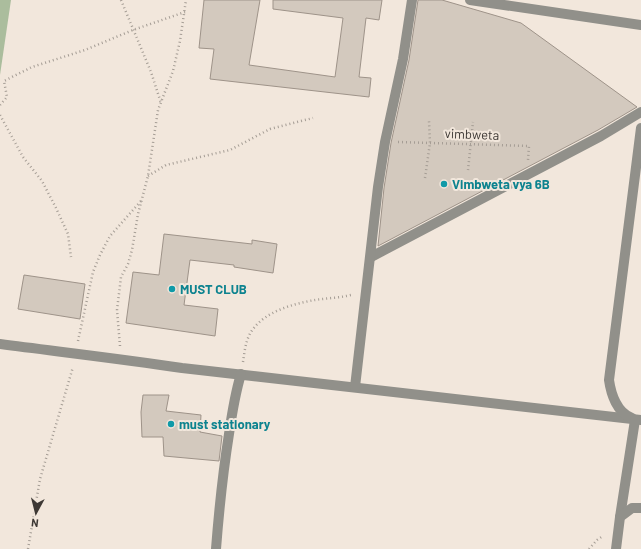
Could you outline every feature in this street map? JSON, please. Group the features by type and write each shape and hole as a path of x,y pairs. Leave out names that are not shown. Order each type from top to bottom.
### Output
{"street":[{"path":"355,387 378,188 385,142 412,0"},
{"path":"470,0 641,25"},
{"path":"371,257 526,174 601,136 641,112"},
{"path":"639,419 626,416 619,408 610,391 608,380 641,128"},
{"path":"0,344 182,368 639,419"},
{"path":"216,549 228,441 235,393 241,374"},
{"path":"616,549 620,517 639,419"},
{"path":"620,517 632,508 641,508"}],"path":[{"path":"122,0 151,72 161,104"},
{"path":"121,359 117,310 121,277 128,264 132,250 141,201 148,176 158,110 173,71 180,41 186,0"},
{"path":"0,105 7,97 4,81 11,77 32,67 84,50 133,30 184,12"},
{"path":"0,115 24,157 42,181 56,208 68,234 71,257"},
{"path":"148,176 166,165 230,150 270,129 314,118"},
{"path":"425,178 430,143 429,121"},
{"path":"468,170 473,122"},
{"name":"vimbweta","path":"385,142 529,146 526,174"},
{"path":"28,549 40,479 48,446 63,402 76,354 93,272 100,254 110,236 141,201"},
{"path":"241,374 247,340 253,330 266,318 278,311 303,302 356,294 367,290"}],"green space":[{"path":"0,0 11,0 0,75"}],"building":[{"path":"204,0 260,0 249,65 335,77 343,18 273,9 273,0 382,0 379,20 366,18 359,77 371,78 369,97 210,79 214,49 199,48"},
{"name":"Vimbweta vya 6B","path":"418,0 442,0 521,23 637,107 598,130 378,246 384,188 391,143 409,60"},
{"name":"MUST CLUB","path":"164,234 252,244 252,240 277,244 273,273 234,267 234,265 190,260 184,305 218,309 215,336 126,323 133,272 159,275"},
{"path":"24,275 85,284 80,319 18,309"},
{"name":"must stationary","path":"143,395 169,395 166,411 201,415 200,432 222,436 219,461 164,456 163,437 142,437 141,412"}],"place":[{"name":"Vimbweta vya 6B","path":"444,184"},
{"name":"MUST CLUB","path":"172,289"},
{"name":"must stationary","path":"171,424"}]}
